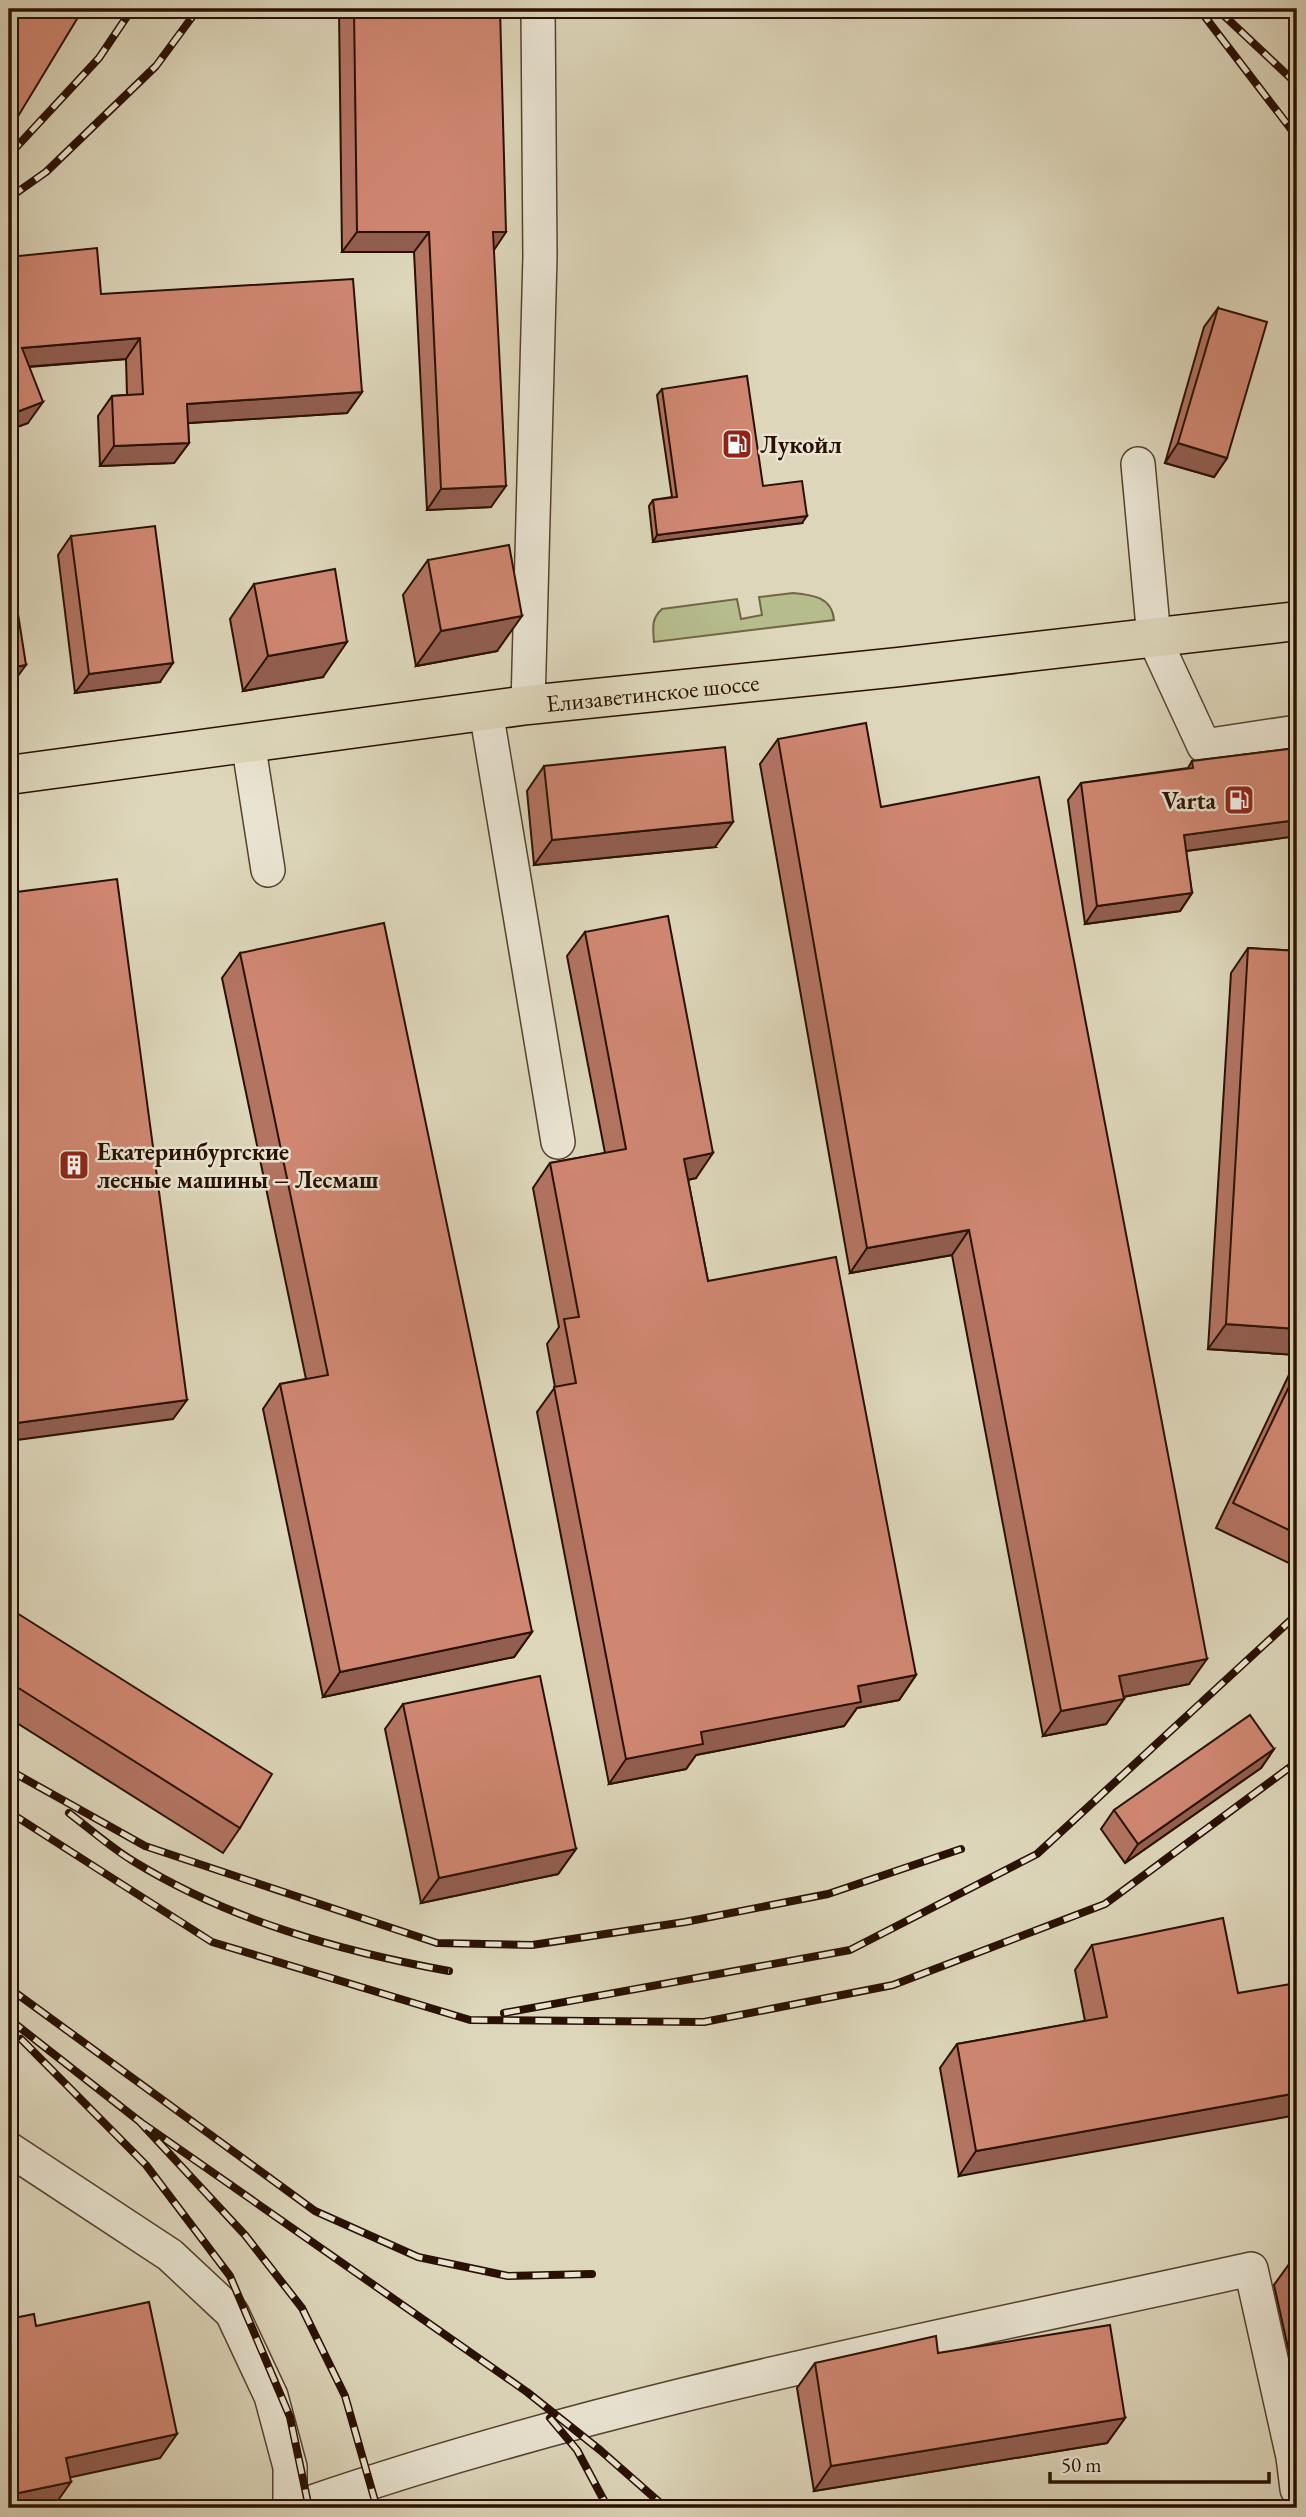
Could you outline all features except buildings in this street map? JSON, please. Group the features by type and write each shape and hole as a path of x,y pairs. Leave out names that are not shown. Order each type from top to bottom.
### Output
{"main road":[{"name":"Елизаветинское шоссе","path":"9,775 486,710 1154,639 1297,621"}],"lane":[{"path":"528,705 540,256 538,9"},
{"path":"1138,464 1154,639 1204,747 1297,732"},
{"path":"486,710 558,1142"},
{"path":"248,743 268,870"},
{"path":"9,2149 170,2255 232,2313 271,2396 290,2467 289,2508"},
{"path":"306,2508 309,2503 372,2482 670,2397 1251,2269 1293,2457 1297,2489"}],"green space":[{"path":"793,593 814,596 825,602 830,606 834,620 654,642 654,620 662,609 737,599 741,619 762,615 759,597"}],"railway":[{"path":"9,155 99,58 132,9"},
{"path":"9,198 46,172 156,66 198,9"},
{"path":"1199,9 1297,137"},
{"path":"1217,9 1297,84"},
{"path":"504,2013 850,1950 1037,1854 1293,1618 1297,1610"},
{"path":"9,1812 212,1942 470,2020 704,2022 893,1985 1105,1904 1297,1762"},
{"path":"9,1770 145,1846 437,1943 532,1945 685,1922 828,1894 961,1849"},
{"path":"69,1813 133,1861 207,1900 286,1931 326,1943 449,1971"},
{"path":"9,1988 315,2211 418,2257 508,2276 592,2274"},
{"path":"9,2019 139,2121 245,2235 302,2308 345,2396 377,2508"},
{"path":"21,2039 146,2165 230,2276 290,2417 309,2508"},
{"path":"139,2121 527,2392 600,2450 666,2508"},
{"path":"550,2418 577,2450 608,2508"}],"place":[{"name":"Лукойл","path":"737,444"},
{"name":"Varta","path":"1239,800"},
{"name":"Екатеринбургские лесные машины – Лесмаш","path":"74,1165"}]}
